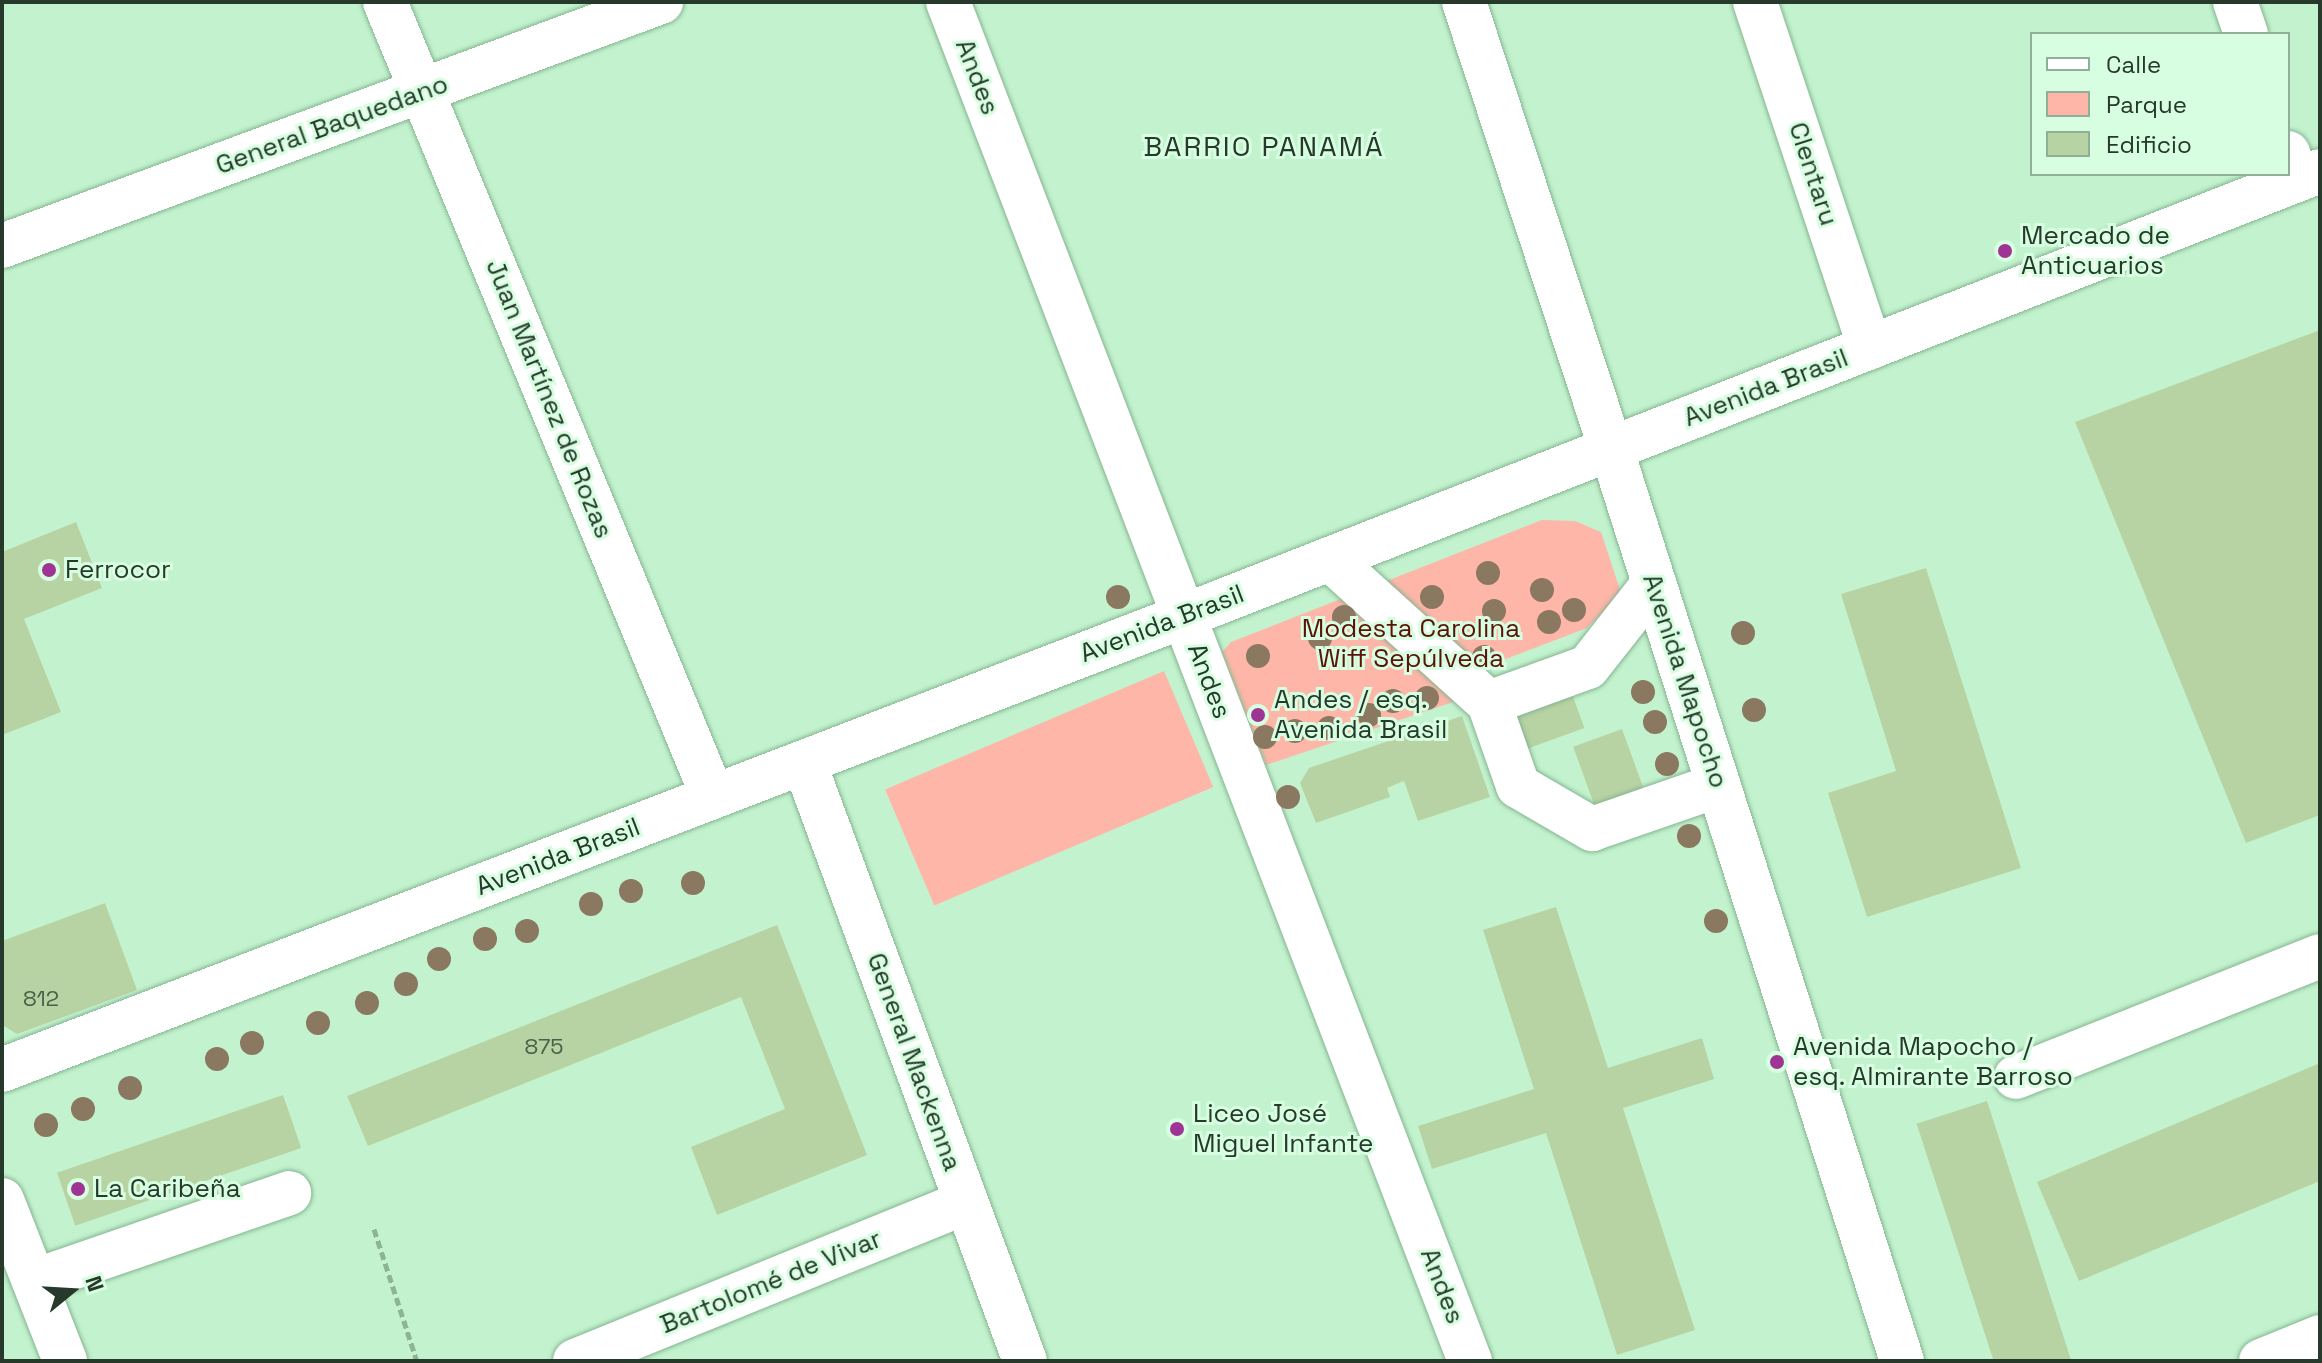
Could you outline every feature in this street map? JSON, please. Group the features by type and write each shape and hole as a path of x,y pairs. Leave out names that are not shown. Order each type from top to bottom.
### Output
{"street":[{"name":"Juan Martínez de Rozas","path":"385,2 713,797"},
{"name":"General Baquedano","path":"2,246 661,2"},
{"name":"Andes","path":"948,2 1470,1361"},
{"name":"Avenida Mapocho","path":"1464,2 1611,448 1902,1361"},
{"name":"Clentaru","path":"1755,2 1870,347"},
{"path":"2235,2 2245,32"},
{"name":"Avenida Brasil","path":"2,1070 1330,559 1870,347 2283,176"},
{"path":"1330,559 1489,703 1518,786 1592,829 1719,785"},
{"path":"1489,703 1588,667 1654,583"},
{"name":"General Mackenna","path":"804,762 1025,1361"},
{"path":"2016,1077 2320,956"},
{"path":"34,1281 289,1193"},
{"name":"Bartolomé de Vivar","path":"575,1361 966,1202"},
{"path":"7,1230 34,1281 65,1361"},
{"path":"2261,1361 2320,1337"}],"path":[{"path":"374,1229 417,1361"}],"green space":[{"name":"Modesta Carolina Wiff Sepúlveda","path":"1542,520 1575,521 1601,532 1621,593 1587,628 1474,671 1456,701 1266,765 1222,652 1231,642"},
{"path":"1164,671 1213,787 934,905 885,789"}],"building":[{"path":"2320,330 2320,815 2246,843 2075,422"},
{"name":"Ferrocor","path":"76,522 102,588 24,619 61,712 2,735 2,552"},
{"path":"1926,568 2021,868 1867,917 1828,793 1896,771 1841,594"},
{"path":"1567,680 1584,728 1525,749 1508,702"},
{"path":"1462,716 1490,797 1418,821 1404,781 1387,788 1390,797 1316,823 1300,783 1309,768"},
{"path":"1622,729 1644,789 1595,807 1573,747"},
{"path":"105,903 137,990 17,1034 2,1025 2,941"},
{"path":"1556,907 1608,1068 1702,1038 1714,1079 1623,1108 1695,1330 1617,1355 1546,1133 1432,1169 1418,1126 1534,1089 1483,930"},
{"path":"777,925 867,1155 717,1215 691,1147 785,1109 741,997 368,1146 347,1096"},
{"path":"2320,1063 2320,1181 2079,1281 2037,1182"},
{"path":"283,1095 301,1148 75,1226 57,1173"},
{"path":"1987,1101 2071,1361 1994,1361 1917,1124"}],"place":[{"name":"Mercado de Anticuarios","path":"2005,251"},
{"name":"Ferrocor","path":"49,570"},
{"name":"Andes / esq. Avenida Brasil","path":"1258,715"},
{"name":"Avenida Mapocho / esq. Almirante Barroso","path":"1777,1062"},
{"name":"Liceo José Miguel Infante","path":"1177,1129"},
{"name":"La Caribeña","path":"78,1189"}],"district":[{"name":"BARRIO PANAMÁ","path":"1264,146"}]}
